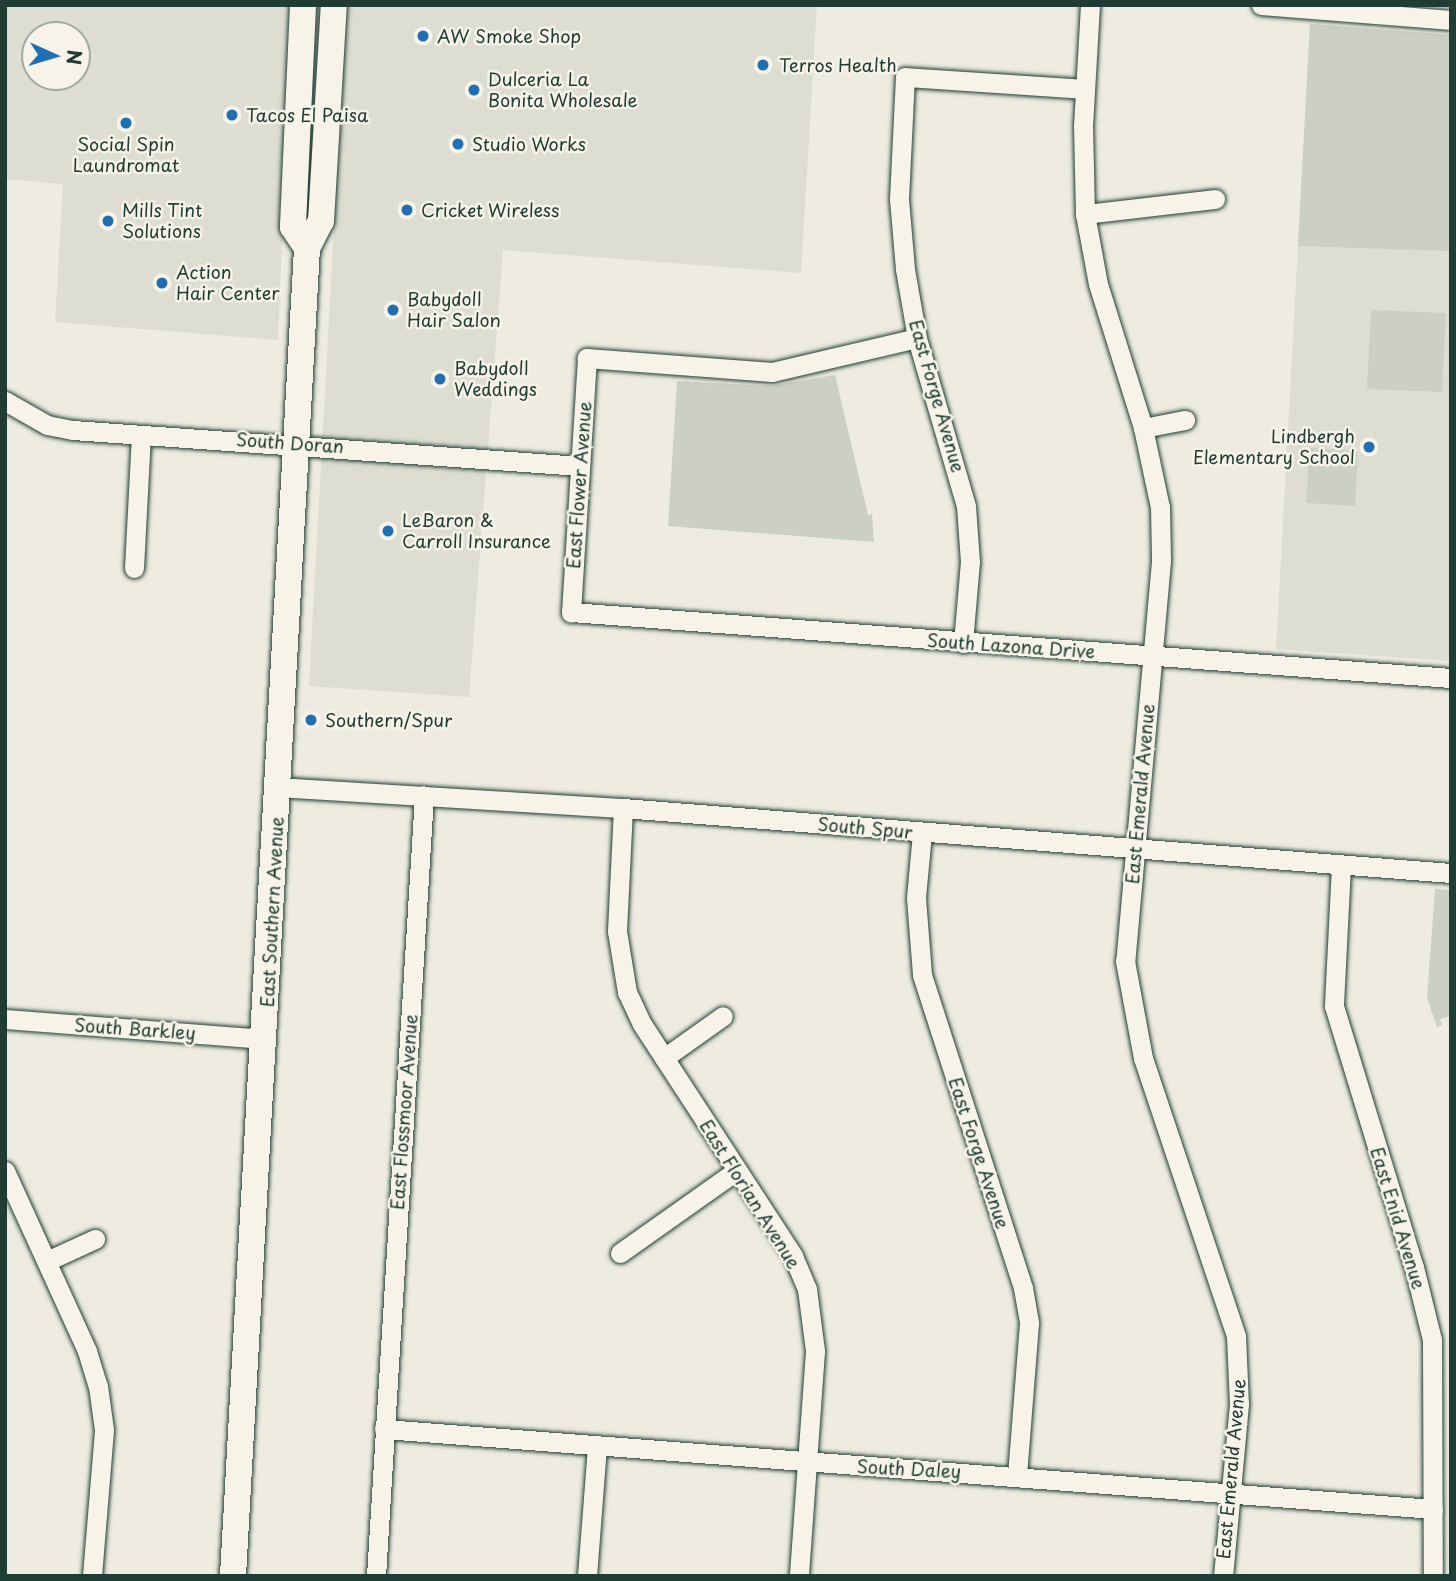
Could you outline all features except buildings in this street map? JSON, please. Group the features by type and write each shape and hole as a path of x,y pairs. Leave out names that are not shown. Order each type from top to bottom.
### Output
{"main road":[{"name":"East Southern Avenue","path":"303,5 293,227 307,248"},
{"name":"East Southern Avenue","path":"233,1576 307,248 321,221 334,5"},
{"path":"299,70 310,79 316,154 323,175"}],"street":[{"name":"East Emerald Avenue","path":"1090,5 1084,89 1085,214 1103,305 1143,428 1160,507 1161,561 1125,961 1143,1058 1236,1336 1239,1404 1223,1576"},
{"path":"1261,5 1451,20"},
{"name":"East Forge Avenue","path":"963,643 970,562 966,506 918,338 905,270 899,199 905,77 1084,89"},
{"path":"1085,214 1215,199"},
{"name":"East Flower Avenue","path":"571,612 587,358 772,372 918,338"},
{"name":"South Doran","path":"5,401 47,425 141,435 297,443 580,466"},
{"path":"1143,428 1185,420"},
{"path":"134,568 141,435"},
{"name":"South Lazona Drive","path":"571,612 1451,678"},
{"name":"South Spur","path":"278,787 623,808 1451,873"},
{"name":"East Flossmoor Avenue","path":"376,1576 424,795"},
{"name":"East Florian Avenue","path":"623,808 620,963 632,1003 664,1058 793,1256 807,1289 815,1351 799,1576"},
{"name":"East Forge Avenue","path":"922,833 916,898 922,975 1023,1288 1029,1323 1017,1475"},
{"name":"East Enid Avenue","path":"1341,866 1334,1006 1427,1312 1432,1340 1433,1576"},
{"path":"664,1058 723,1016"},
{"name":"South Barkley","path":"5,1019 265,1039"},
{"path":"5,1171 47,1261 98,1386 104,1430 92,1576"},
{"path":"620,1253 736,1171"},
{"path":"47,1261 95,1240"},
{"name":"South Daley","path":"384,1429 806,1464 1017,1475 1433,1508"},
{"path":"587,1576 597,1445"}],"shaded area":[{"path":"5,5 292,5 278,340 55,322 63,184 5,179"},
{"path":"346,5 817,5 801,273 503,250 469,697 309,686"},
{"name":"Lindbergh Elementary School","path":"1310,24 1451,35 1451,661 1276,649"},
{"path":"1310,24 1451,35 1451,251 1298,246"},
{"path":"1371,310 1446,313 1442,392 1367,389"},
{"path":"835,375 868,515 872,514 874,542 668,526 677,381 770,386"},
{"path":"1310,448 1358,451 1355,506 1306,503"},
{"path":"1435,889 1451,890 1451,1016 1440,1019 1442,1025 1437,1027 1427,998"}],"place":[{"name":"AW Smoke Shop","path":"423,36"},
{"name":"Terros Health","path":"763,65"},
{"name":"Dulceria La Bonita Wholesale","path":"474,90"},
{"name":"Tacos El Paisa","path":"232,115"},
{"name":"Social Spin Laundromat","path":"126,123"},
{"name":"Studio Works","path":"458,144"},
{"name":"Cricket Wireless","path":"407,210"},
{"name":"Mills Tint Solutions","path":"108,221"},
{"name":"Action Hair Center","path":"162,283"},
{"name":"Babydoll Hair Salon","path":"393,310"},
{"name":"Babydoll Weddings","path":"440,379"},
{"name":"Lindbergh Elementary School","path":"1369,447"},
{"name":"LeBaron & Carroll Insurance","path":"388,531"},
{"name":"Southern/Spur","path":"311,720"}]}
